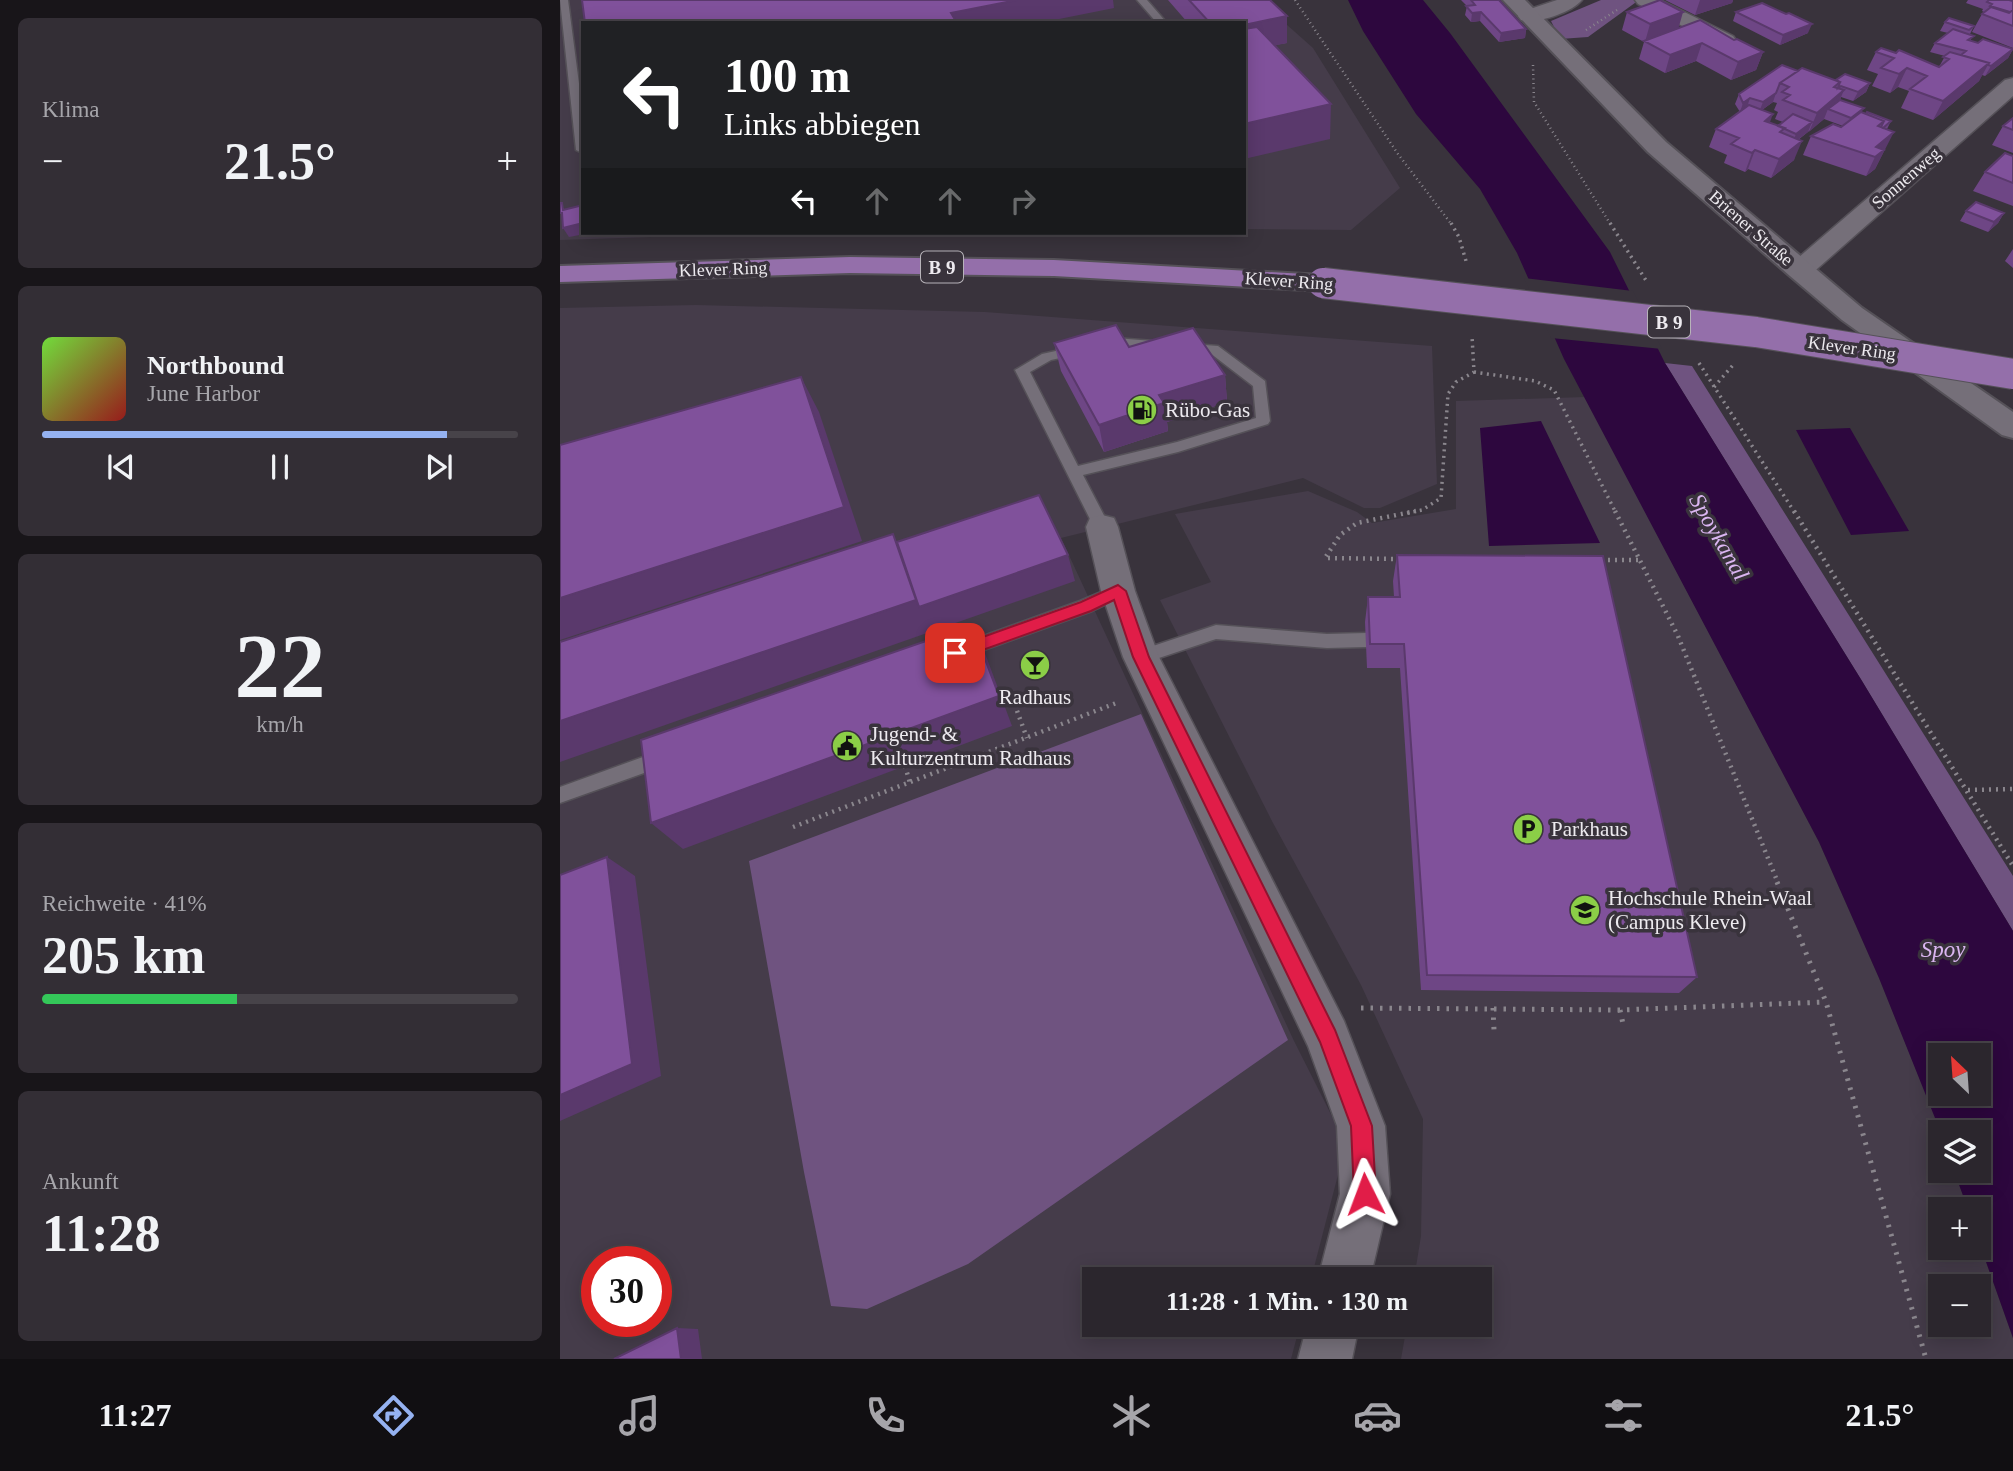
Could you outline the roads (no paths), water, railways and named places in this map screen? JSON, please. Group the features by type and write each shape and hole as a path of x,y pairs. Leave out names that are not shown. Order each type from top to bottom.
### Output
{"main road":[{"name":"Klever Ring","path":"560,274 850,265 1054,268 1323,283 1570,309 2013,374"}],"street":[{"path":"1521,8 1554,9 1572,0"},
{"path":"1644,0 1726,40"},
{"name":"Briener Straße","path":"1521,8 1657,148 1800,270 1852,314 2013,427"},
{"name":"Sonnenweg","path":"1800,270 2012,87"},
{"path":"1102,527 1118,591 1149,673 1328,1037 1362,1126 1365,1194 1347,1267"},
{"path":"1325,1359 1331,1337"}],"lane":[{"path":"563,0 581,142"},
{"path":"1142,0 1160,21"},
{"path":"1075,472 1178,447 1263,421 1260,384 1213,349 1115,342 1048,358 1022,370 1102,527"},
{"path":"941,658 1086,606 1118,591"},
{"path":"1149,673 1216,632 1327,641 1366,640"},
{"path":"560,795 678,752"}],"water":[{"name":"Spoy","path":"1348,0 1423,0 1610,252 1665,363 2013,931 2013,1338 1985,1260 1991,1260 1991,1197 1964,1197 1958,1183 1991,1183 1991,1120 1936,1120 1930,1106 1992,1106 1992,1043 1928,1043 1928,1100 1879,978 1819,842 1564,359 1517,253 1480,189 1416,114 1363,31"},
{"path":"1541,421 1600,543 1489,546 1480,428"},
{"path":"1850,428 1909,531 1851,535 1796,430"}],"place":[{"name":"Rübo-Gas","path":"1142,410"},
{"name":"Radhaus","path":"1035,665"},
{"name":"Jugend- & Kulturzentrum Radhaus","path":"847,746"},
{"name":"Parkhaus","path":"1528,829"},
{"name":"Hochschule Rhein-Waal (Campus Kleve)","path":"1585,910"}],"water label":[{"name":"Spoykanal","path":"1719,537"}]}
